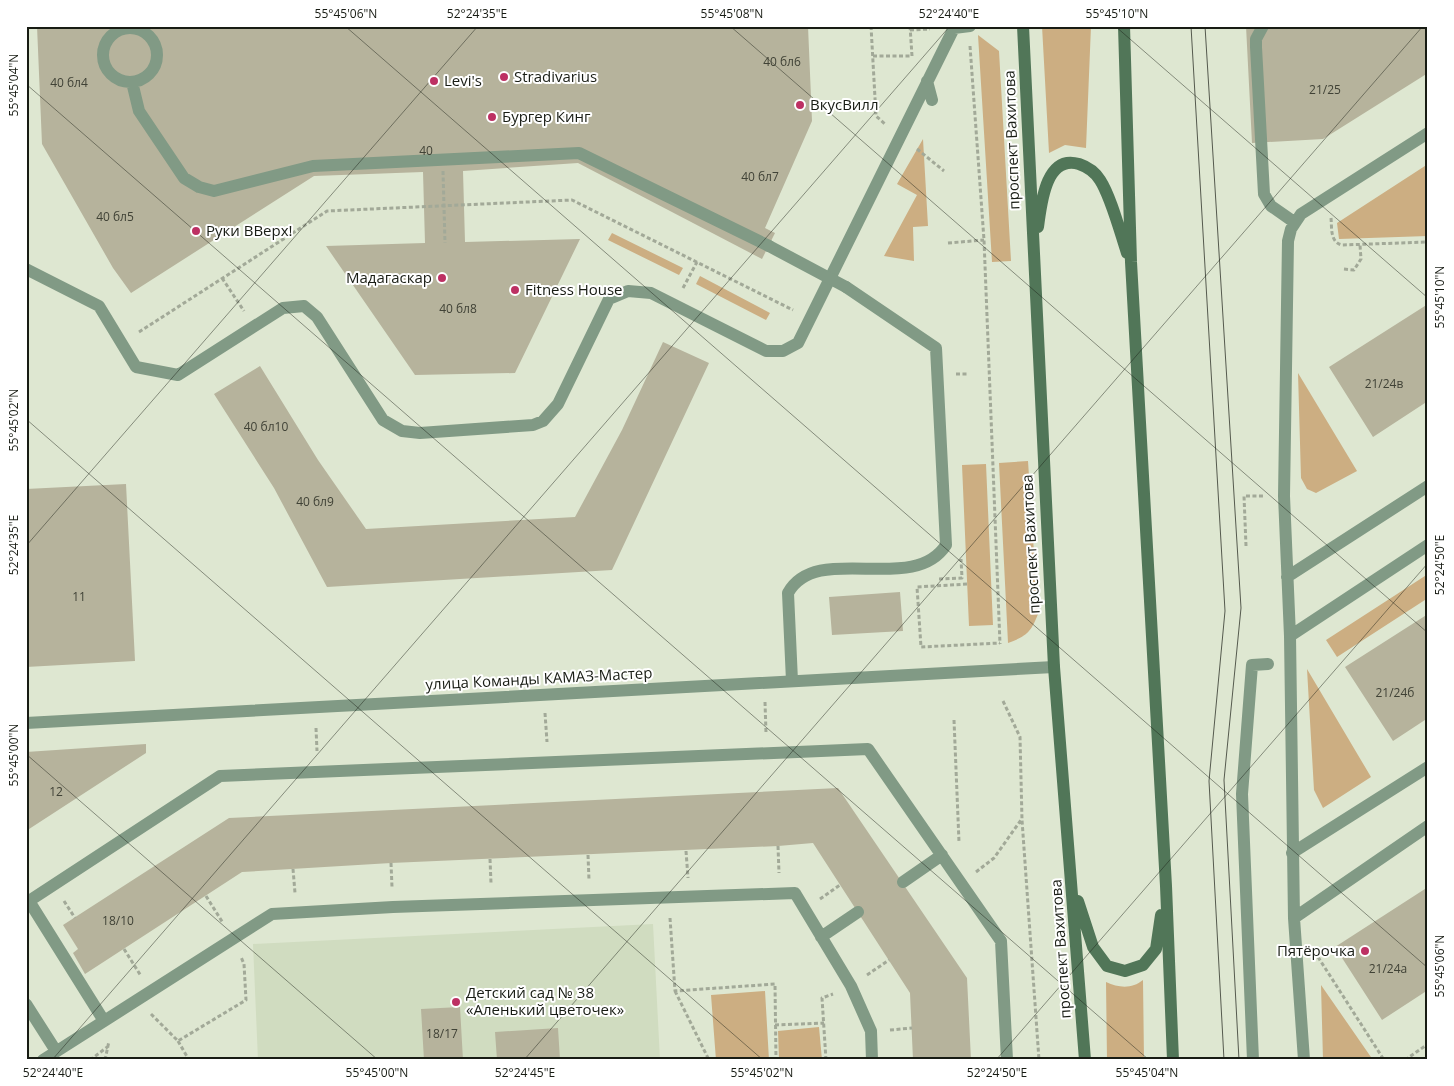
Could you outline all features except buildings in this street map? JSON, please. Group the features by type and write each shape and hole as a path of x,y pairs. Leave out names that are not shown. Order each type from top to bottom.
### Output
{"main road":[{"name":"проспект Вахитова","path":"1023,26 1054,667 1085,1060"},
{"path":"1124,26 1131,262 1166,886 1173,1060"},
{"path":"1033,258 1042,196 1048,180 1053,172 1073,163 1092,170 1101,181 1131,262"},
{"path":"1072,882 1093,947 1107,966 1125,972 1143,965 1156,949 1166,886"}],"street":[{"path":"26,269 99,306 136,367 178,375 283,308 304,306 318,317 383,420 402,431 420,433 522,427 543,422 558,404 609,299 628,291 651,293 766,350 775,352 790,349 798,343 954,28 970,26"},
{"path":"1263,26 1256,39 1256,47 1264,194 1271,206 1294,222"},
{"path":"124,29 141,31 148,36 156,52 157,60 148,75 132,82 115,78 104,63 105,46 116,32 124,29"},
{"path":"927,81 932,100"},
{"path":"132,82 139,111 184,178 199,187 214,191 312,166 579,153 769,246 846,287 936,348 946,545 940,555 920,566 820,571 800,578 788,593 792,682"},
{"path":"1304,1060 1294,918 1290,636 1284,496 1288,241 1294,222 1301,214 1428,133"},
{"path":"1287,577 1428,486"},
{"path":"1290,636 1428,545"},
{"path":"1253,1060 1242,794 1252,665 1268,664"},
{"name":"улица Команды КАМАЗ-Мастер","path":"26,723 1054,667"},
{"path":"104,1021 29,902 220,776 868,750 1001,941 1007,1060"},
{"path":"1292,853 1428,767"},
{"path":"1294,918 1428,826"},
{"path":"903,882 942,856"},
{"path":"43,1060 272,914 393,907 795,893 851,986 871,1031 872,1060"},
{"path":"821,937 858,912"},
{"path":"26,1004 56,1052"}],"path":[{"path":"873,56 912,56 910,26"},
{"path":"967,584 917,587 921,647 1000,643 984,240 970,46"},
{"path":"443,171 445,243"},
{"path":"1330,196 1334,241 1342,245 1428,242"},
{"path":"121,343 327,211 572,200 810,319"},
{"path":"948,243 984,240"},
{"path":"1344,269 1354,270 1359,264 1360,244"},
{"path":"675,305 696,262"},
{"path":"222,278 254,326"},
{"path":"1246,546 1244,496 1258,496"},
{"path":"935,579 962,578 961,558"},
{"path":"764,683 767,754"},
{"path":"544,695 548,762"},
{"path":"1003,701 1020,737 1022,820 1039,1060"},
{"path":"315,707 318,772"},
{"path":"942,856 959,845 954,720"},
{"path":"994,858 1022,820"},
{"path":"778,846 780,893"},
{"path":"686,851 688,896"},
{"path":"178,1041 246,1000 244,964 234,939 206,896"},
{"path":"668,897 675,991 709,1060"},
{"path":"124,949 146,994 152,1016 178,1041 189,1060"},
{"path":"1315,952 1384,1060"},
{"path":"675,991 775,984 776,1060"},
{"path":"775,1025 824,1023"},
{"path":"1405,1060 1428,1044"},
{"path":"90,1060 110,1045"}],"shaded area":[{"path":"1042,26 1091,26 1086,148 1065,145 1049,153"},
{"path":"978,35 999,51 1011,261 992,262"},
{"path":"923,139 928,226 913,227 914,261 884,256 917,195 897,184"},
{"path":"1428,164 1428,236 1339,239 1337,223"},
{"path":"612,233 683,268 679,275 608,240"},
{"path":"700,276 770,313 766,320 696,284"},
{"path":"1298,373 1357,471 1316,493 1307,489 1301,478"},
{"path":"1028,461 1038,614 1028,633 1008,643 999,463"},
{"path":"986,464 993,625 969,626 962,465"},
{"path":"1428,574 1428,598 1337,657 1326,640"},
{"path":"1307,669 1371,777 1323,808 1314,790"},
{"name":"Детский сад № 38 «Аленький цветочек»","path":"653,924 660,1060 258,1060 253,944"},
{"path":"1143,980 1144,1060 1107,1060 1106,982 1125,987"},
{"path":"1321,985 1373,1060 1323,1060"},
{"path":"765,991 769,1060 716,1060 711,995"},
{"path":"819,1027 822,1060 779,1060 778,1031"}],"tram line":[{"path":"1191,26 1225,611 1209,781 1224,1060"},
{"path":"1205,26 1241,608 1224,780 1239,1060"}],"place":[{"name":"Stradivarius","path":"504,77"},
{"name":"Levi's","path":"434,81"},
{"name":"ВкусВилл","path":"800,105"},
{"name":"Бургер Кинг","path":"492,117"},
{"name":"Руки ВВерх!","path":"196,231"},
{"name":"Мадагаскар","path":"442,278"},
{"name":"Fitness House","path":"515,290"},
{"name":"Пятёрочка","path":"1365,951"},
{"name":"Детский сад № 38 «Аленький цветочек»","path":"456,1002"}]}
